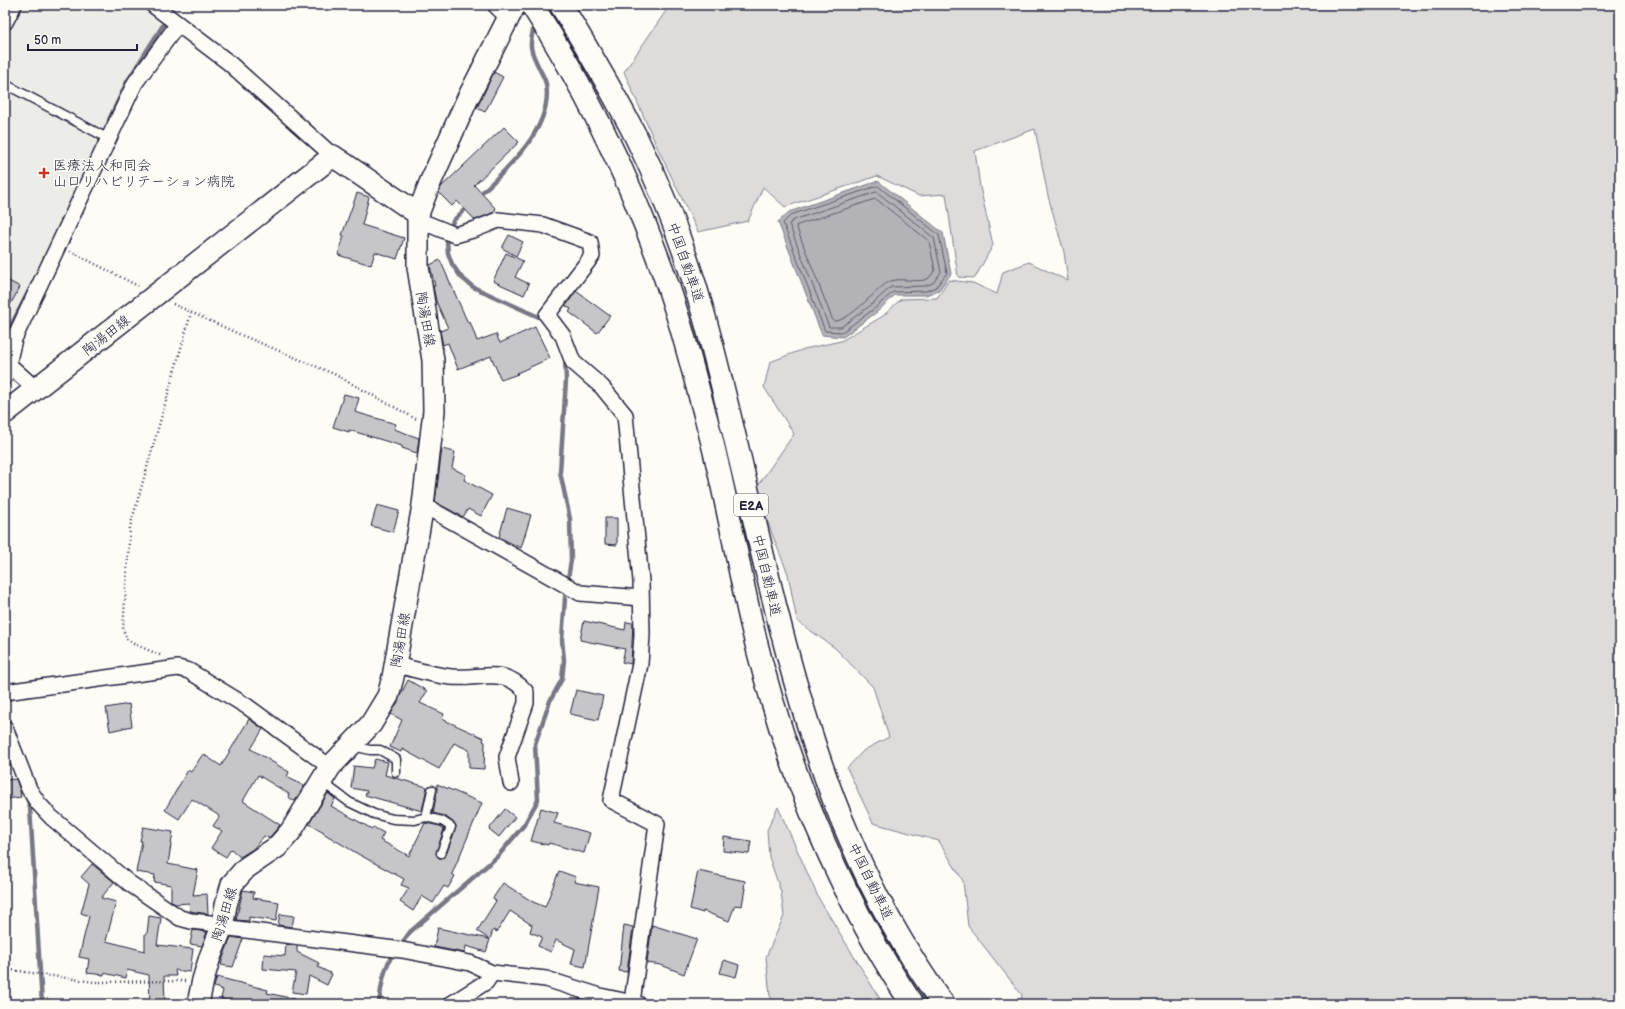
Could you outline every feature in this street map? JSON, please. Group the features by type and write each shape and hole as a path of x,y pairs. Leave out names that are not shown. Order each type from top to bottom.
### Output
{"highway":[{"name":"中国自動車道","path":"532,5 583,89 612,148 660,263 708,425 754,632 776,712 801,784 824,843 848,894 876,947 912,1004"},
{"name":"中国自動車道","path":"561,5 605,78 637,138 662,195 685,255 704,317 729,411 777,617 807,723 828,784 847,833 870,883 898,935 943,1004"}],"main road":[{"name":"陶湯田線","path":"198,1004 210,957 222,928 232,884 246,868 277,846 291,831 326,774 371,724 388,696 396,665 423,505 434,411 433,360 418,267 418,218 430,183 506,10"},
{"name":"陶湯田線","path":"5,413 333,156"},
{"path":"333,156 418,218"}],"street":[{"path":"5,22 14,5"},
{"path":"154,5 228,62 333,156"},
{"path":"36,389 6,371 14,339 135,83 178,24"},
{"path":"5,728 29,789 38,803 51,817 129,884 180,918 210,923 222,928 402,950 470,963 492,973 546,979 599,1000 635,1003 657,824 611,800 640,664 641,581 625,416 602,387 573,362 563,336 547,315 592,256 590,242 543,225 498,220 476,229 448,233 418,218"},
{"path":"423,505 580,593 641,598"},
{"path":"396,665 450,677 501,675 519,684 526,692 526,703 507,757 511,783"},
{"path":"5,692 178,668 189,671 248,708 326,774"},
{"path":"451,1004 486,982 492,973"}],"lane":[{"path":"5,84 109,139"},
{"path":"350,746 370,750 380,750 396,759 396,772"},
{"path":"326,774 349,802 374,814 393,819 415,820 426,816 442,821 451,827 441,853"},
{"path":"426,816 432,790"}],"path":[{"path":"58,246 191,313 334,374 427,426 432,426"},
{"path":"166,657 134,644 126,639 123,629 127,547 134,511 191,313"},
{"path":"5,969 94,982 172,982 203,980"}],"shaded area":[{"name":"医療法人和同会 山口リハビリテーション病院","path":"5,5 138,5 162,22 122,87 70,204 5,334"},
{"path":"670,5 1620,5 1620,1004 1020,1004 1022,995 968,926 963,881 939,841 873,823 847,768 864,750 889,737 873,687 835,648 797,621 788,574 756,488 794,434 764,387 770,362 804,349 841,341 883,316 901,299 937,298 949,280 973,283 997,294 1003,272 1029,262 1068,281 1064,252 1048,196 1035,129 975,151 980,187 993,245 975,278 958,277 946,194 919,196 877,176 785,207 763,187 748,221 698,232 658,149 624,72"},
{"path":"778,807 819,899 883,1004 776,1004 770,996 766,957 784,916 781,892 769,857 767,830"}],"water":[{"path":"878,181 943,233 951,274 939,290 926,295 895,295 877,312 843,337 822,335 778,222 789,212"}],"building":[{"path":"494,72 503,77 485,112 477,108"},
{"path":"504,127 519,142 474,185 496,209 492,213 475,220 457,201 452,206 439,193 441,187"},
{"path":"357,193 369,197 362,225 404,238 397,259 375,252 371,265 338,255 344,236 342,235"},
{"path":"509,235 523,242 516,256 502,248"},
{"path":"506,253 523,261 515,277 529,284 524,295 493,281"},
{"path":"440,260 468,323 470,322 477,341 496,334 500,343 535,327 550,358 517,373 518,374 501,380 491,356 458,369 448,343 443,345 440,331 448,328 436,301 433,286 435,286 430,265"},
{"path":"5,279 20,287 5,314"},
{"path":"576,291 610,316 597,333 569,312 571,309 566,306"},
{"path":"344,394 359,398 355,412 396,424 394,429 419,438 417,453 402,448 402,446 349,430 349,432 333,427"},
{"path":"442,449 455,452 452,468 466,475 464,480 492,495 481,516 468,509 463,517 435,502"},
{"path":"377,505 399,511 393,532 371,526"},
{"path":"507,508 531,515 521,548 499,537"},
{"path":"605,518 617,518 617,545 605,544"},
{"path":"584,621 625,630 626,622 633,623 631,664 622,662 625,649 580,640"},
{"path":"408,680 427,691 420,703 444,714 442,719 484,738 484,769 469,768 469,750 454,743 439,769 402,749 401,752 390,747 402,720 391,714"},
{"path":"576,690 603,696 598,720 570,714"},
{"path":"129,704 132,726 110,731 106,708"},
{"path":"249,719 263,729 251,749 289,772 287,777 304,786 295,801 288,797 289,794 258,775 243,801 280,825 269,838 264,836 253,849 240,857 231,849 226,857 211,848 222,831 213,826 219,817 218,815 192,799 179,819 165,810 188,770 191,772 203,754 221,766"},
{"path":"375,759 388,762 385,775 427,787 422,811 365,795 367,791 351,788 354,766 372,768"},
{"path":"16,779 21,797 7,799 5,793 5,780"},
{"path":"437,784 482,803 452,874 455,876 448,888 444,886 433,903 422,896 413,911 400,902 409,888 401,885 404,879 358,854 309,824 328,793 335,799 331,806 372,829 373,827 384,833 380,840 409,856 425,823 440,826 444,829 436,853 439,858 442,858 446,855 456,827 454,823 445,816 433,813"},
{"path":"541,808 558,813 554,823 590,833 584,853 549,843 548,845 531,841"},
{"path":"505,809 515,817 499,837 489,829"},
{"path":"143,827 173,832 168,864 198,870 193,895 207,894 208,914 190,911 189,903 175,904 171,901 171,885 154,882 155,875 136,872"},
{"path":"724,837 751,841 749,854 723,851"},
{"path":"92,864 114,882 101,898 116,902 106,941 145,951 145,934 147,934 149,916 161,918 157,945 193,949 190,972 175,970 176,976 164,976 165,1004 150,1004 149,975 127,970 126,978 104,973 104,975 87,973 89,959 79,957 89,916 81,913 89,884 81,877"},
{"path":"559,871 576,877 574,882 599,887 585,967 571,964 575,949 556,940 551,952 538,946 542,937 530,932 532,925 510,911 497,932 493,930 486,952 466,946 465,953 434,947 438,928 489,939 477,931 496,901 493,898 503,883 533,902 545,907"},
{"path":"698,871 745,881 742,906 735,905 729,921 703,911 703,913 690,909"},
{"path":"243,890 254,892 253,898 279,902 276,921 249,917 249,921 236,920"},
{"path":"280,914 294,916 292,927 278,925"},
{"path":"624,925 633,927 627,972 619,971"},
{"path":"652,925 697,939 684,974 661,965 647,963"},
{"path":"193,930 207,932 202,946 190,944"},
{"path":"231,937 243,939 233,967 221,965"},
{"path":"286,944 297,946 297,952 319,963 318,967 332,974 327,985 309,976 306,994 292,992 296,972 263,969 264,954 285,956"},
{"path":"724,960 739,965 736,977 720,973"},
{"path":"217,977 268,990 267,993 295,999 294,1004 240,1004 221,999 223,990 214,987"}],"waterway":[{"path":"143,5 151,11"},
{"path":"109,120 127,82 165,22 162,19"},
{"path":"477,197 514,161 535,132 543,116 547,100 546,84 531,48 531,38 535,24"},
{"path":"469,205 453,221 447,240 448,253 452,264 461,277 473,287 544,320"},
{"path":"5,341 6,335 32,285"},
{"path":"399,947 410,932 498,856 524,825 538,800 535,744 550,701 562,679 564,660 562,640 565,598 571,560 570,519 560,472 566,380 565,357"},
{"path":"27,798 30,807 42,1004"},
{"path":"379,1004 385,970 394,953"}],"place":[{"name":"医療法人和同会 山口リハビリテーション病院","path":"44,173"}]}
